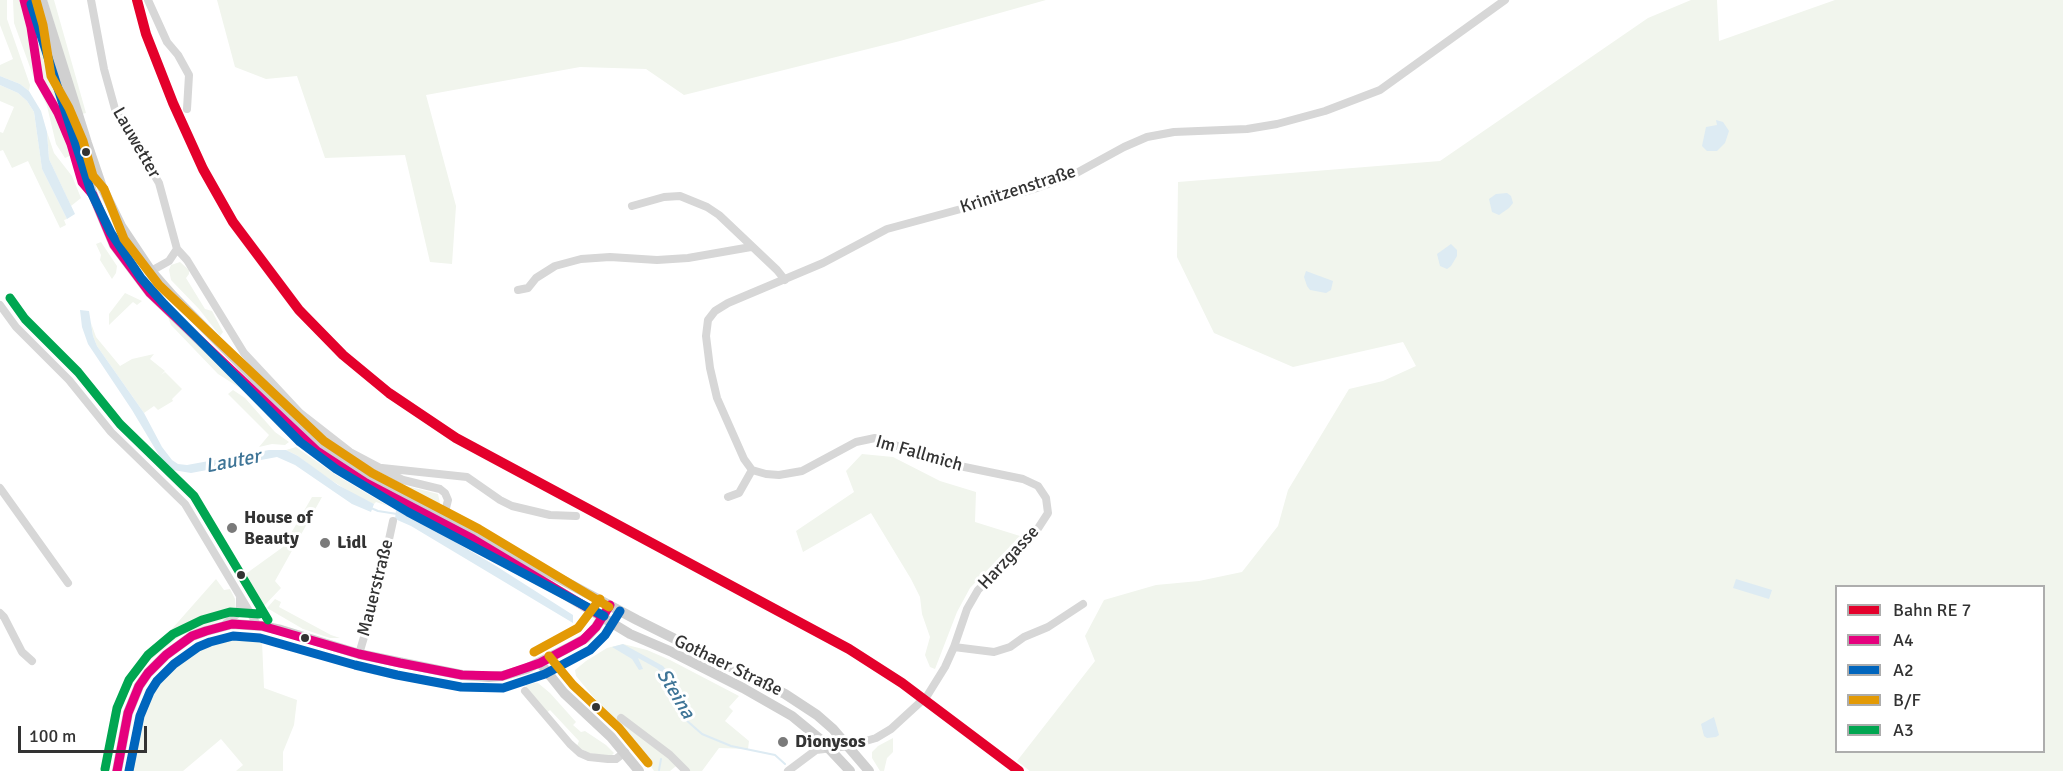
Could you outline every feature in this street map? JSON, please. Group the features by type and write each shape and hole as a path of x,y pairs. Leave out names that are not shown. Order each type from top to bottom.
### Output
{"main road":[{"name":"Gothaer Straße","path":"32,0 93,195 119,252 150,293 297,434 317,451 366,483 472,539 630,634 672,651 770,702 792,716 829,748 850,771"},
{"name":"Gothaer Straße","path":"42,0 102,187 121,226 172,296 309,434 343,459 444,516 610,605 785,694 817,714 849,746 869,771"},
{"path":"117,771 128,713 139,686 148,673 192,636 232,624 258,626 281,630 359,654 476,676 502,676 540,663 586,638 610,605"},
{"path":"540,663 564,693 625,752 639,771"}],"street":[{"name":"Lauwetter","path":"91,0 104,69 115,109 159,183 177,249 188,260 244,353 300,413 350,452 403,480 440,489 448,500 444,516"},
{"path":"148,0 167,42 178,55 189,75 187,109"},
{"name":"Krinitzenstraße","path":"752,470 744,459 715,392 706,336 708,320 715,311 728,303 823,263 887,228 1031,190 1071,176 1147,137 1174,132 1247,129 1277,124 1325,111 1380,90 1505,0"},
{"path":"632,206 664,197 680,196 692,200 719,215 785,280"},
{"path":"518,290 528,288 536,278 555,266 581,259 688,258 751,247"},
{"path":"151,270 169,261 177,249"},
{"path":"0,305 16,327 69,380 111,432 185,504 258,626"},
{"name":"Im Fallmich","path":"752,470 779,475 802,471 856,441 875,438 945,463 1023,479"},
{"path":"376,467 467,477 512,506 550,515 576,516"},
{"path":"728,496 739,493 752,470"},
{"name":"Harzgasse","path":"788,771 816,750 849,746 876,738 891,729 927,696 945,667 967,609 978,590 1035,533 1048,513 1046,498 1038,486 1023,479"},
{"path":"0,488 68,582"},
{"name":"Mauerstraße","path":"359,654 378,590 393,521"},
{"path":"221,627 237,614 240,608 240,598"},
{"path":"954,647 994,652 1010,647 1024,637 1048,627 1083,604"},
{"path":"0,613 22,652 32,661"},
{"path":"525,691 580,753 589,757 616,759 625,752"},
{"path":"621,718 670,755 686,771"}],"shaded area":[{"path":"0,0 7,0 7,19 30,85 29,91 20,84 0,76 0,65 13,59 0,25"},
{"path":"13,0 22,0 31,42 34,72 64,131 71,150 72,155 65,158 56,144 47,106 35,81 14,23"},
{"path":"47,0 54,0 86,113 82,114"},
{"path":"217,0 1046,0 900,41 684,95 646,69 580,67 426,95 456,206 452,264 430,262 405,155 325,158 297,76 266,79 235,67"},
{"path":"1691,0 1717,0 1719,41 1835,0 2063,0 2063,771 1030,771 1017,761 1095,661 1085,636 1104,600 1156,585 1199,581 1242,572 1278,526 1288,490 1349,389 1383,381 1416,366 1403,342 1293,367 1214,333 1177,257 1178,182 1440,161 1648,18"},
{"path":"37,44 40,44 59,107 40,73"},
{"path":"0,85 18,93 34,112 42,169 67,219 64,220 66,225 60,228 28,161 12,168 3,150 0,151 0,132 3,133 14,107 0,101"},
{"path":"47,132 54,153 72,176 81,198 71,206 49,159"},
{"path":"101,242 117,266 112,279 100,260 101,255 96,244"},
{"path":"180,262 189,270 186,278 205,309 212,311 223,332 220,336 199,309 171,280 169,270 171,265"},
{"path":"125,293 142,301 137,305 133,302 109,325 109,314"},
{"path":"168,317 297,440 281,430 240,388 218,374 171,325"},
{"path":"91,323 96,337 120,366 132,359 154,354 150,359 165,371 161,375 165,372 182,389 172,399 173,401 158,410 154,406 144,413 97,346"},
{"path":"233,390 245,398 275,432 289,442 285,445 272,444 259,447 269,435 228,394"},
{"path":"296,447 336,475 388,506 376,502 374,504 356,496 286,450"},
{"path":"862,454 893,457 940,481 976,492 975,522 1020,536 970,588 957,612 935,669 930,667 925,655 930,637 922,614 920,597 871,513 803,552 796,531 854,492 846,471"},
{"path":"399,484 438,494 440,503 434,506 411,494"},
{"path":"312,497 322,497 275,581 281,588 264,606 255,600 240,578 283,547"},
{"path":"216,579 224,590 230,589 235,599 236,611 225,619 180,636 149,661 163,639"},
{"path":"275,599 281,602 279,607 340,638 330,638 303,629 267,608"},
{"path":"242,637 262,641 264,688 297,700 294,725 283,752 283,771 236,771 243,765 221,739 183,771 130,771 148,696 173,663 190,651 215,641"},
{"path":"623,644 647,650 670,660 739,696 729,707 733,711 725,721 749,741 748,749 719,748 702,771 690,771 681,762 670,771 654,771 632,738 576,676 575,670 586,661 607,648"},
{"path":"538,683 550,693 576,722 573,725 581,732 585,731 614,753 611,756 588,753 577,746 579,741 550,710 546,713 526,690 526,685"},
{"path":"893,738 893,752 887,758 884,771 880,771 872,758 872,752"}],"water":[{"path":"0,76 20,84 29,91 41,111 47,132 49,159 75,214 67,219 42,169 34,112 18,93 0,85"},
{"path":"1716,120 1723,122 1729,131 1725,143 1717,151 1707,151 1702,146 1706,127 1717,125"},
{"path":"1507,193 1511,196 1513,203 1499,215 1492,212 1489,199 1496,194"},
{"path":"1451,244 1457,250 1457,256 1447,269 1440,266 1437,254"},
{"path":"1306,271 1333,281 1331,290 1326,293 1310,290 1304,277"},
{"path":"80,310 89,311 97,346 144,413 162,447 172,460 178,464 187,465 269,450 286,450 338,485 374,504 371,512 352,504 295,465 277,457 191,473 173,470 163,462 88,344 82,327"},
{"path":"396,510 496,566 573,615 573,623 411,526 395,519"},
{"path":"1736,579 1772,590 1769,599 1733,588"},
{"path":"623,644 663,666 670,675 678,696 673,697 666,680 658,669 638,658 643,669 639,670 632,659 612,647"},
{"path":"1714,717 1719,735 1707,738 1704,736 1701,724"}],"waterway":[{"name":"Lauter","path":"371,508 397,514"},
{"name":"Steina","path":"676,695 685,719 702,734 731,746 775,755 785,764"},
{"name":"Lauter","path":"659,770 661,759"}],"transit line":[{"name":"A4","path":"24,0 31,27 39,80 58,113 71,144 82,182 93,195 114,245 150,293 317,451 366,483 473,539 603,617"},
{"name":"B/F","path":"36,0 43,25 51,76 69,108 83,141 93,176 104,189 124,239 159,285 324,441 372,473 479,529 609,607"},
{"path":"137,0 146,34 173,103 203,169 233,222 299,310 343,355 389,393 456,438 849,649 902,683 1019,771"},
{"name":"A2","path":"31,4 91,192 111,233 141,278 164,304 300,442 336,469 408,512 604,616"},
{"name":"A3","path":"10,298 25,319 78,372 120,424 194,496 268,620"},
{"name":"B/F","path":"534,652 578,628 600,599"},
{"name":"A4","path":"117,771 128,713 139,686 166,655 192,636 206,631 232,624 262,626 359,654 400,663 462,675 502,676 540,663 583,640 596,627 610,605"},
{"name":"A2","path":"129,771 140,716 150,692 157,681 174,664 198,647 210,642 233,636 260,638 397,675 461,687 503,688 545,674 590,650 605,635 620,611"},
{"name":"A3","path":"105,769 117,708 129,680 148,655 173,634 202,620 230,612 259,614"},
{"name":"B/F","path":"549,656 573,685 619,728 648,763"}],"place":[{"name":"House of Beauty","path":"232,528"},
{"name":"Lidl","path":"325,543"},
{"name":"Dionysos","path":"783,742"}]}
